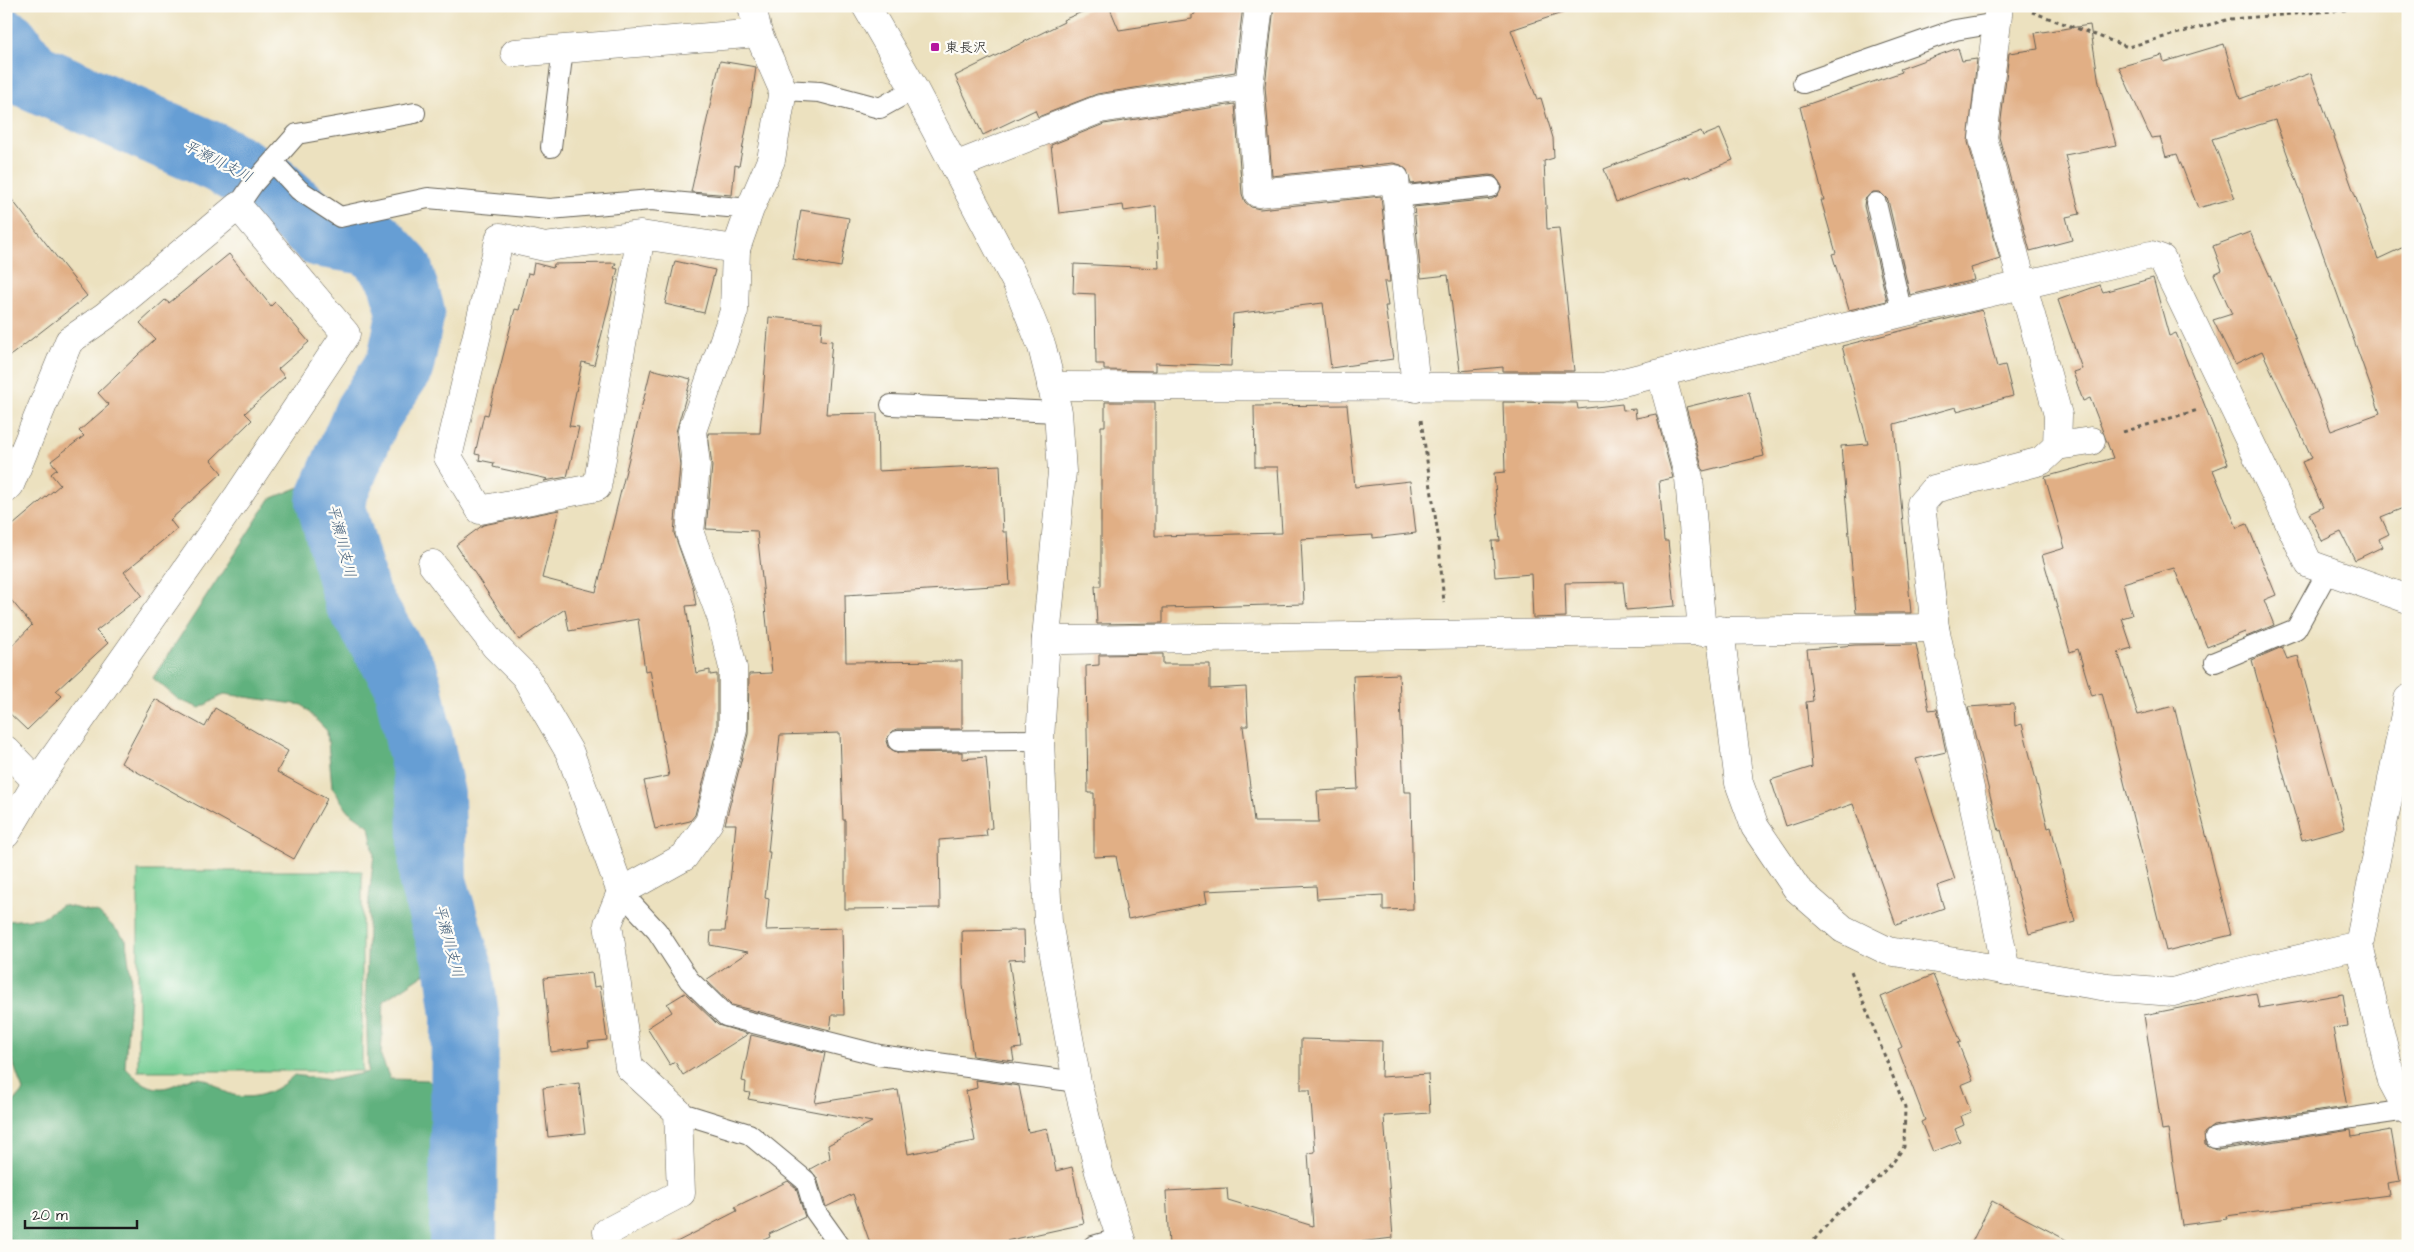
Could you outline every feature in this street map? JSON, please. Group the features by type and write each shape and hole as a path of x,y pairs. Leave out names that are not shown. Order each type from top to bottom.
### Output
{"street":[{"path":"607,1232 682,1193 678,1112 629,1067 608,924 621,892 684,857 709,822 733,730 733,668 721,616 690,534 696,466 692,430 734,311 736,249 770,160 783,90 758,33 752,6"},
{"path":"866,6 914,89 1017,284 1042,346 1058,412 1062,472 1046,638 1040,740 1048,922 1077,1082 1099,1172 1121,1242"},
{"path":"1259,6 1249,86 1258,192 1395,179 1416,388"},
{"path":"2007,13 1983,138 2021,285 2058,415 2057,446"},
{"path":"515,53 758,33"},
{"path":"955,166 1100,109 1249,86"},
{"path":"6,489 10,484 14,451 69,341 105,316 238,206 346,334 238,496 37,782 6,834"},
{"path":"641,235 597,487 480,510 448,457 500,237 545,247 641,235 736,249"},
{"path":"1051,386 1603,387 1902,313 2151,256 2162,259 2309,564 2408,599"},
{"path":"1661,374 1688,478 1711,631 1739,783 1755,827 1797,889 1843,929 1888,951 2107,987 2172,992 2234,974 2359,945"},
{"path":"2006,971 1975,810 1935,628 1921,504 1934,489 2042,461 2057,446 2091,441"},
{"path":"432,564 495,646 525,676 570,754 621,892"},
{"path":"1046,638 1063,640 1446,636 1935,628"},
{"path":"2408,698 2359,945 2392,1080 2408,1110"},
{"path":"6,750 37,782"}],"lane":[{"path":"1803,83 2007,13"},
{"path":"551,147 563,49"},
{"path":"783,90 820,92 880,108 914,89"},
{"path":"238,206 253,184 297,134 415,112"},
{"path":"273,162 299,190 340,217 428,198 550,209 651,200 750,209"},
{"path":"1397,198 1490,187"},
{"path":"1876,203 1902,313"},
{"path":"891,405 1058,412"},
{"path":"2215,662 2296,629 2328,571"},
{"path":"898,741 1040,740"},
{"path":"621,892 658,931 689,980 726,1016 879,1055 1077,1082"},
{"path":"2215,1138 2408,1110"},
{"path":"678,1112 749,1134 806,1181 815,1211 840,1246"},
{"path":"1093,1246 1121,1242"}],"path":[{"path":"2007,13 2128,47 2230,19 2345,10 2349,6"},
{"path":"1416,388 1438,535 1446,636"},
{"path":"2118,434 2203,409"},
{"path":"1809,1246 1839,1212 1866,1190 1894,1161 1904,1147 1905,1106 1846,958 1843,929"}],"green space":[{"path":"312,482 357,505 361,563 377,599 410,656 433,725 438,774 439,824 462,885 470,925 439,964 384,1001 381,1056 390,1079 428,1080 445,1098 453,1246 16,1246 6,1235 6,1111 23,1091 6,1043 6,921 41,918 62,905 99,913 126,939 131,982 125,1067 139,1080 150,1086 162,1088 194,1078 200,1078 209,1081 228,1093 246,1097 272,1091 294,1075 331,1080 368,1072 366,985 369,898 374,854 369,826 348,811 332,787 327,731 302,705 224,694 200,708 179,700 153,678 270,499"},
{"path":"138,871 362,871 362,1071 138,1071"}],"building":[{"path":"1096,6 1109,6 1119,30 1192,19 1192,15 1195,14 1194,6 1243,6 1235,72 1097,94 1038,117 1035,110 983,135 955,76 1064,22 1063,20"},
{"path":"1274,6 1564,6 1565,12 1511,30 1537,99 1541,98 1553,138 1554,158 1544,161 1547,229 1559,228 1574,371 1503,371 1503,367 1460,371 1448,275 1421,278 1414,207 1492,199 1497,196 1502,186 1495,176 1489,175 1411,184 1407,170 1401,165 1393,163 1272,176 1265,86"},
{"path":"2090,25 2099,83 2116,145 2065,155 2080,214 2066,217 2072,240 2030,251 1999,137 2009,53 2038,49 2035,33"},
{"path":"2224,44 2240,99 2311,73 2378,259 2408,245 2408,506 2381,517 2389,534 2379,539 2382,547 2355,560 2341,532 2322,541 2309,514 2323,507 2302,462 2312,458 2262,351 2235,364 2213,320 2232,314 2214,274 2222,270 2213,246 2250,232 2279,296 2331,431 2380,413 2275,120 2212,139 2235,198 2198,208 2177,154 2166,157 2160,137 2151,138 2119,67 2162,55 2164,62"},
{"path":"1958,48 1962,61 1977,59 1968,142 2000,259 1971,268 1974,280 1910,295 1888,200 1880,192 1873,192 1865,199 1864,206 1887,301 1849,310 1832,254 1836,253 1821,200 1824,200 1800,107 1902,72 1900,69"},
{"path":"720,61 756,67 739,166 735,165 732,195 691,192"},
{"path":"1235,104 1242,194 1245,202 1251,207 1260,209 1381,196 1390,282 1384,282 1388,306 1385,306 1393,359 1331,368 1323,303 1233,314 1231,366 1155,363 1155,371 1104,370 1104,364 1096,364 1095,294 1073,293 1074,264 1159,268 1156,206 1124,211 1123,205 1059,213 1051,145 1104,124"},
{"path":"1720,129 1733,160 1690,178 1689,176 1616,202 1604,169 1701,131 1703,136"},
{"path":"6,192 87,296 6,359"},
{"path":"801,210 849,218 841,267 793,259"},
{"path":"229,254 271,306 275,302 309,342 278,369 285,377 245,413 252,420 211,460 222,473 170,520 177,529 124,572 142,595 96,631 108,643 56,691 62,696 27,730 6,710 6,652 32,625 6,594 6,531 60,485 51,474 57,469 51,461 84,436 79,431 109,405 98,393 155,339 140,323 165,300 169,303"},
{"path":"675,261 715,270 704,313 665,304"},
{"path":"534,263 553,268 554,264 616,263 614,268 618,269 594,365 582,362 569,426 579,427 567,477 544,481 548,479 493,467 494,463 479,460 480,455 475,454 484,414 488,415 515,309 519,310 528,273 532,274"},
{"path":"2153,278 2169,336 2176,333 2228,464 2213,470 2237,528 2247,524 2276,595 2264,600 2274,625 2246,637 2245,632 2207,647 2174,568 2123,583 2132,615 2122,618 2132,648 2118,652 2138,715 2174,706 2231,935 2166,951 2102,693 2092,696 2078,649 2070,652 2042,555 2065,548 2045,477 2113,458 2090,398 2083,401 2073,372 2082,369 2058,300 2100,285 2103,292"},
{"path":"1982,310 1997,367 2005,365 2013,396 1957,411 1956,407 1894,424 1911,613 1856,613 1841,446 1868,444 1842,346"},
{"path":"769,317 822,322 821,340 832,341 826,414 877,413 878,471 1000,465 1003,532 1007,532 1010,585 845,595 846,662 962,661 962,729 897,729 892,731 886,741 888,747 898,753 962,752 962,759 986,757 992,828 986,829 987,836 939,840 940,908 845,909 845,820 843,820 840,733 780,735 768,852 770,852 765,898 769,899 766,930 842,928 844,1015 832,1015 830,1030 732,1005 706,980 748,952 710,945 711,931 725,931 736,824 725,824 748,734 749,674 772,673 757,531 706,529 712,466 708,433 760,433"},
{"path":"651,369 691,379 676,432 680,465 674,533 693,587 696,605 686,606 696,673 710,670 710,675 717,674 717,728 695,815 690,821 655,829 644,781 669,776 650,670 645,671 638,619 569,631 565,609 519,640 456,545 483,525 559,510 542,578 596,592"},
{"path":"1749,392 1764,456 1703,471 1686,407"},
{"path":"1105,402 1155,402 1155,536 1282,533 1278,467 1255,467 1254,406 1347,405 1355,487 1410,481 1416,533 1373,538 1373,535 1301,539 1304,604 1163,608 1163,623 1097,624 1095,586 1101,586 1101,426 1105,426"},
{"path":"1503,402 1577,403 1578,409 1622,404 1623,410 1635,409 1636,418 1656,414 1673,478 1659,481 1664,541 1668,541 1675,606 1626,610 1623,582 1565,583 1566,617 1533,618 1531,574 1495,577 1492,541 1500,541 1494,473 1505,472"},
{"path":"1916,644 1929,710 1937,709 1946,752 1916,759 1955,880 1937,886 1944,908 1896,925 1853,804 1786,826 1771,780 1812,767 1806,702 1813,701 1807,649 1855,645"},
{"path":"2282,647 2287,659 2298,656 2345,828 2302,840 2252,660"},
{"path":"1163,654 1163,664 1210,664 1210,689 1246,687 1248,726 1243,726 1254,822 1319,822 1317,791 1358,789 1353,676 1399,674 1404,792 1411,792 1413,909 1383,910 1383,895 1317,899 1316,886 1205,891 1207,903 1128,919 1116,856 1094,857 1094,793 1088,793 1086,666 1099,665 1099,655"},
{"path":"155,699 205,727 215,708 288,751 277,772 327,799 294,859 121,763"},
{"path":"2014,704 2015,726 2022,724 2048,828 2051,827 2075,922 2029,934 2001,830 1999,831 1968,707"},
{"path":"1024,930 1025,959 1009,960 1022,1048 1012,1049 1014,1061 973,1056 963,985 962,931"},
{"path":"592,973 594,987 600,986 607,1040 588,1042 589,1047 551,1052 544,978"},
{"path":"1933,975 1961,1042 1958,1043 1973,1080 1961,1085 1971,1112 1961,1116 1964,1125 1955,1129 1960,1141 1933,1152 1921,1122 1925,1120 1898,1049 1902,1047 1881,997"},
{"path":"685,993 718,1025 748,1034 683,1075 675,1062 670,1065 647,1028 672,1012 667,1004"},
{"path":"2256,993 2259,1008 2343,994 2348,1026 2333,1028 2347,1107 2213,1126 2204,1133 2205,1145 2217,1150 2351,1130 2352,1137 2391,1130 2400,1181 2387,1183 2389,1195 2226,1216 2227,1219 2182,1225 2168,1129 2162,1130 2144,1015"},
{"path":"751,1035 825,1053 815,1103 898,1090 908,1154 975,1141 966,1091 977,1088 976,1080 1019,1086 1028,1132 1047,1128 1056,1171 1072,1167 1084,1224 983,1246 871,1246 853,1194 826,1207 817,1178 810,1169 830,1158 828,1145 872,1122 748,1099 750,1093 745,1092 746,1082 742,1081"},
{"path":"1301,1039 1382,1041 1381,1077 1428,1074 1430,1113 1384,1116 1393,1238 1359,1242 1359,1246 1169,1246 1166,1191 1227,1188 1228,1200 1313,1226 1308,1153 1315,1152 1310,1090 1301,1090"},
{"path":"579,1083 585,1133 548,1137 543,1088"},
{"path":"788,1181 796,1188 805,1217 769,1234 770,1237 752,1246 669,1246 737,1211 735,1207"},
{"path":"1992,1201 2078,1246 1970,1246"}],"waterway":[{"name":"平瀬川支川","path":"6,43 30,75 221,160 270,188 322,234 372,242 399,271 411,312 400,365 368,413 330,501 357,598 406,679 431,795 433,882 459,969 465,1016 463,1246"}],"place":[{"name":"東長沢","path":"935,47"}]}
